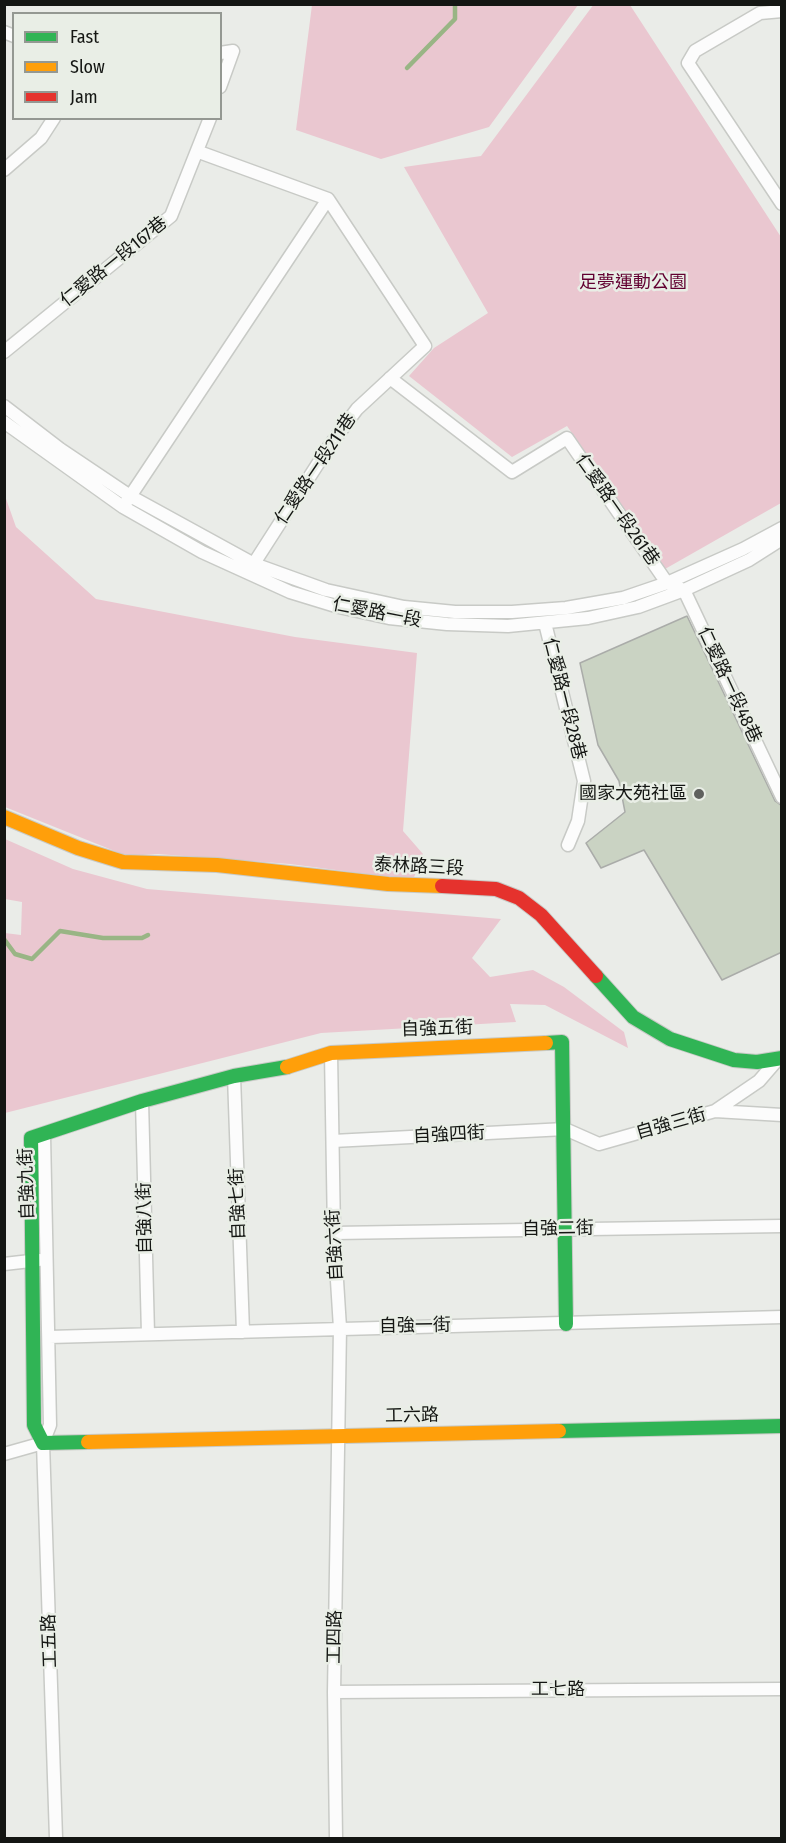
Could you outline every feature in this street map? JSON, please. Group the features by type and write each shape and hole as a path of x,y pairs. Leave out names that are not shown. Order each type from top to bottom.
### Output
{"street":[{"path":"782,11 760,12 695,51 688,63 782,204"},
{"path":"222,53 232,51 222,81"},
{"path":"4,170 40,138 53,120"},
{"name":"仁愛路一段167巷","path":"4,352 171,216 199,152 209,120"},
{"path":"123,507 328,199 199,152"},
{"name":"仁愛路一段211巷","path":"250,569 328,448 357,409 425,345 328,199"},
{"name":"仁愛路一段261巷","path":"390,378 512,472 567,438 667,583"},
{"name":"仁愛路一段","path":"4,406 60,449 130,496 290,592 339,607 389,618 447,624 545,623 588,618 639,607 684,590 749,560 782,539"},
{"name":"仁愛路一段","path":"4,422 123,507 250,569 360,599 455,612 512,612 566,608 623,598 667,583 743,549 782,528"},
{"path":"667,583 684,590"},
{"name":"仁愛路一段48巷","path":"684,590 782,797"},
{"name":"仁愛路一段28巷","path":"545,623 584,781 578,821 568,845"},
{"name":"泰林路三段","path":"4,817 78,848 123,862 217,865 388,884 496,890 519,898 541,915 633,1017 646,1026 670,1039 734,1060 757,1062 781,1057"},
{"name":"自強五街","path":"44,1135 142,1101 234,1076 280,1069 331,1053 562,1042 566,1324"},
{"name":"自強六街","path":"331,1053 334,1233 340,1328 336,1436"},
{"path":"715,1111 759,1081 781,1057"},
{"name":"自強七街","path":"234,1076 243,1332"},
{"name":"自強八街","path":"142,1101 148,1334"},
{"name":"自強三街","path":"565,1129 600,1144 715,1111 782,1115"},
{"name":"自強四街","path":"333,1141 565,1129"},
{"name":"自強九街","path":"44,1135 50,1425 43,1443 34,1425 31,1138 44,1135"},
{"name":"自強二街","path":"334,1233 782,1226"},
{"path":"4,1264 48,1259"},
{"name":"自強一街","path":"49,1337 782,1317"},
{"name":"工六路","path":"43,1443 782,1426"},
{"name":"工四路","path":"336,1436 334,1692 336,1839"},
{"path":"4,1454 43,1443"},
{"name":"工五路","path":"43,1443 56,1839"},
{"name":"工七路","path":"334,1692 782,1689"}],"green space":[{"path":"312,4 578,5 489,127 381,159 296,130"},
{"name":"足夢運動公園","path":"594,4 630,5 781,237 781,503 665,569 567,426 512,457 409,376 434,348 488,313 404,167 481,156"},
{"path":"4,493 16,527 96,599 295,637 417,653 403,831 423,854 413,880 290,864 158,854 127,856 5,807"},
{"path":"5,839 73,869 147,889 501,919 472,958 490,977 533,970 564,987 624,1032 628,1048 545,1005 510,1004 516,1022 321,1033 5,1113 5,933 21,935 22,902 5,899"}],"building":[{"name":"國家大苑社區","path":"687,616 775,801 782,806 782,952 722,980 644,850 601,868 586,843 625,812 619,781 598,745 580,663"}],"waterway":[{"path":"407,68 455,19 455,4"},
{"path":"4,939 15,954 32,959 60,931 103,938 142,938 148,935"}],"traffic: fast":[{"path":"596,976 633,1017 670,1039 734,1060 757,1062 782,1058"},
{"path":"546,1043 562,1042 566,1324"},
{"path":"88,1442 43,1443 34,1425 31,1138 142,1101 234,1076 287,1067"},
{"path":"559,1431 782,1426"}],"traffic: slow":[{"path":"4,817 78,848 123,862 217,865 388,884 442,886"},
{"path":"287,1067 331,1053 546,1043"},
{"path":"88,1442 559,1431"}],"traffic: jam":[{"path":"442,886 496,889 519,898 541,915 596,976"}],"place":[{"name":"國家大苑社區","path":"699,794"}]}
